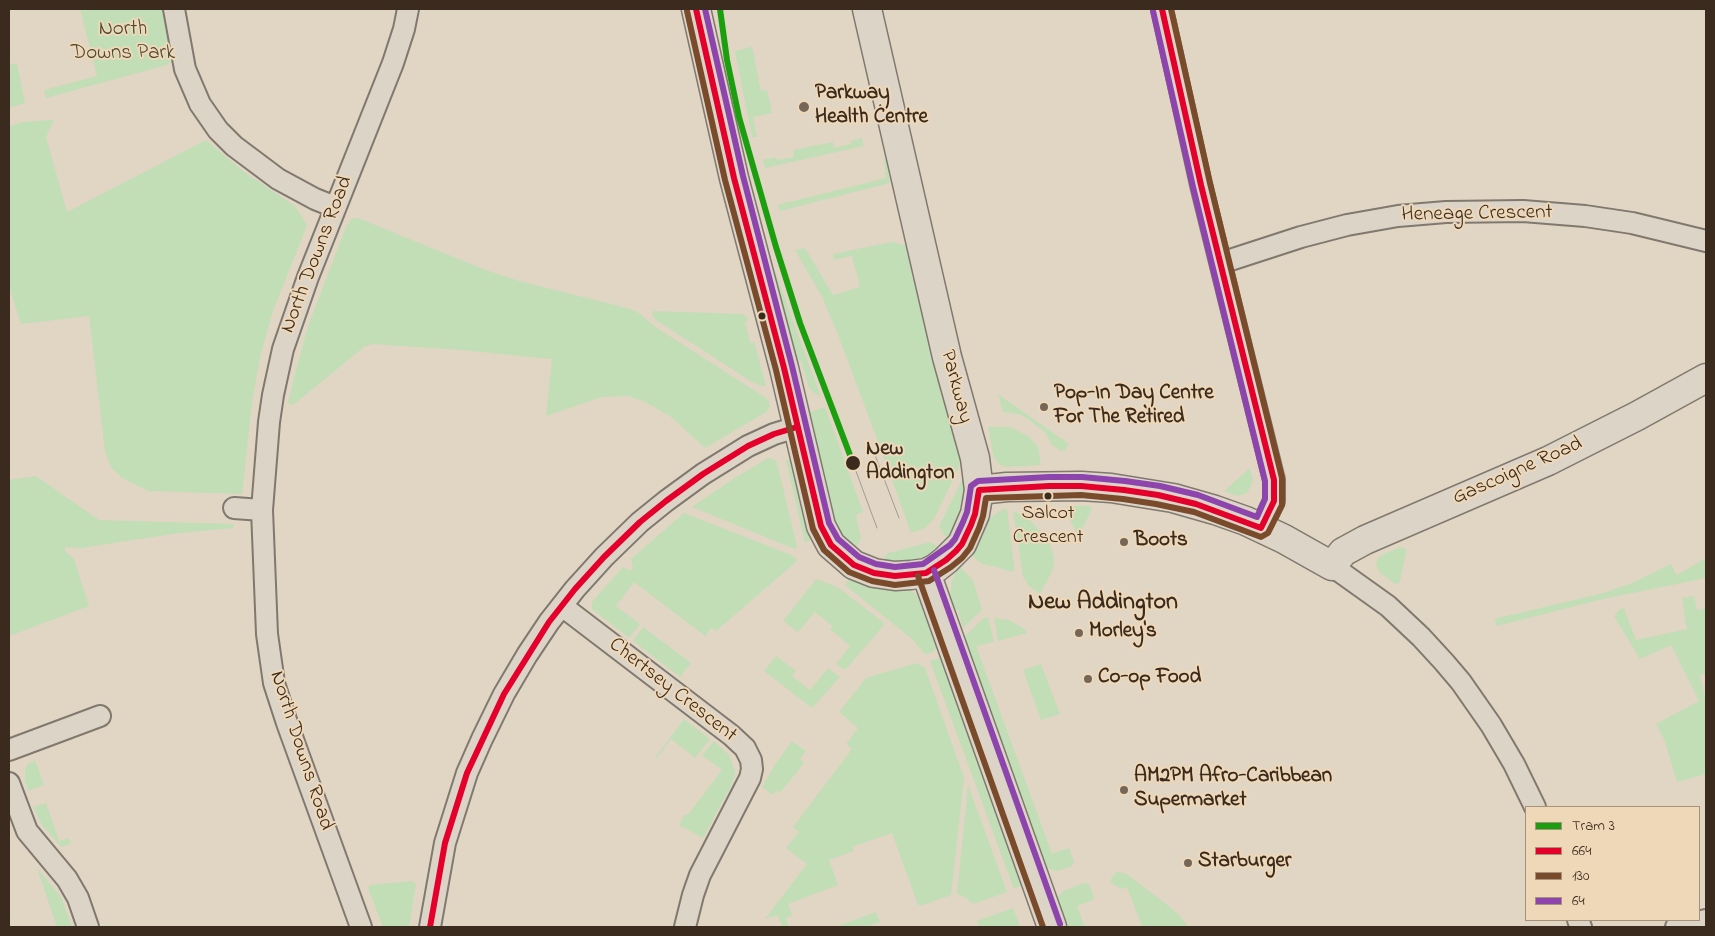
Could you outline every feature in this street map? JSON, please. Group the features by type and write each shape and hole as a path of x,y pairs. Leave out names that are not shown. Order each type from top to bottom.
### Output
{"street":[{"path":"174,9 185,69 192,88 212,122 234,146 263,169 295,190 335,207"},
{"name":"North Downs Road","path":"361,927 286,723 274,683 268,634 262,510 272,395 278,371 298,304 393,63 408,9"},
{"name":"Parkway","path":"696,9 734,178 784,368 816,512 831,545 854,565 874,573 895,576 926,572 946,560 962,544 975,514 979,490 975,458 947,357 867,9"},
{"path":"1162,9 1194,153 1274,480 1274,501 1261,528"},
{"name":"Heneage Crescent","path":"1221,263 1301,237 1347,225 1398,216 1446,212 1500,210 1585,216 1650,227 1706,241"},
{"name":"Gascoigne Road","path":"1332,566 1343,552 1365,540 1548,461 1637,416 1706,378"},
{"path":"430,927 445,844 471,763 494,713 518,669 562,606 614,546 670,497 748,446 774,434 797,427"},
{"path":"979,490 1049,486 1117,489 1177,499 1215,510 1261,528 1332,566 1388,606 1421,637 1462,682 1514,764 1535,806"},
{"path":"234,508 262,510"},
{"path":"926,572 1052,927"},
{"name":"Chertsey Crescent","path":"562,606 731,735 745,748 751,760 750,778 702,871 693,895 685,927"},
{"path":"9,750 100,716"},
{"path":"9,783 27,831 67,879 78,898 88,927"},
{"path":"1676,927 1706,920"}],"green space":[{"name":"North Downs Park","path":"80,9 165,9 173,54 172,60 167,65 46,98 44,90 97,76"},
{"path":"752,47 761,91 767,90 772,113 753,117 757,137 752,137 735,51"},
{"path":"17,63 25,103 9,108 9,65"},
{"path":"54,120 46,137 67,212 206,140 244,172 295,206 307,225 273,311 261,353 252,402 242,494 148,491 122,478 111,467 105,451 89,316 21,324 9,286 9,126 22,122"},
{"path":"862,138 864,146 765,168 763,160 776,157 777,160 794,157 793,150 833,142 834,148 851,144 851,141"},
{"path":"886,158 890,183 780,211 777,205 886,178 884,159"},
{"path":"354,218 483,269 519,281 636,311 657,328 766,398 769,401 770,407 766,412 705,448 670,416 643,401 628,396 602,397 546,416 552,359 372,344 364,347 293,405 288,403 308,326 346,227"},
{"path":"891,242 909,247 962,458 934,519 925,528 911,533 837,332 822,297 795,250 805,248 833,295 860,287 852,256 833,260 833,254"},
{"path":"775,270 821,397 809,388 802,363 800,361 792,361 773,278"},
{"path":"653,311 741,314 747,316 748,321 745,322 750,343 754,342 766,386 752,382 656,320 652,315"},
{"path":"998,394 1069,444 1064,451 1052,445 1045,432 1026,418 1018,414 1003,412"},
{"path":"825,407 863,512 856,515 861,539 855,549 845,540 835,525 805,414"},
{"path":"988,427 1010,427 1028,436 1038,447 1041,465 1005,467 999,464 994,458"},
{"path":"768,458 775,460 777,463 797,547 795,549 692,507"},
{"path":"786,460 794,462 814,538 805,543"},
{"path":"1250,468 1253,481 1247,493 1237,496 1224,491"},
{"path":"36,476 99,520 234,524 233,528 180,533 81,548 65,547 65,551 74,559 89,606 9,636 9,480"},
{"path":"964,476 967,500 950,539 944,535 939,526"},
{"path":"1067,506 1089,506 1092,509 1079,535 1065,510"},
{"path":"1003,509 1007,509 1014,566 1014,570 1011,572 982,564 970,554 979,542 987,520"},
{"path":"1013,511 1029,519 1048,540 1052,550 1053,569 1040,594 1028,585 1023,577"},
{"path":"684,513 791,555 797,561 716,631 711,628 705,636 634,582 616,606 640,624 629,638 592,609 592,602 623,567 630,571 633,568 631,559"},
{"path":"931,542 940,549 926,557 901,563 882,561 888,553"},
{"path":"1401,547 1405,548 1406,552 1400,581 1397,585 1379,572 1376,564 1378,558 1383,554"},
{"path":"1706,558 1706,578 1603,599 1497,626 1494,619 1603,593 1632,583 1671,564 1677,575"},
{"path":"959,566 973,580 982,610 963,628 958,610 953,610 950,596 952,580"},
{"path":"850,578 863,583 905,588 915,593 924,608 937,647 933,652 925,654 912,639 845,585"},
{"path":"816,579 837,587 883,622 884,625 845,670 836,664 850,646 830,629 832,626 815,612 798,632 783,621"},
{"path":"1694,596 1697,610 1706,608 1706,674 1700,675 1706,702 1706,774 1677,782 1664,739 1656,724 1699,701 1671,645 1640,659 1614,616 1619,610 1624,608 1636,640 1687,629 1682,598"},
{"path":"985,617 988,617 994,642 976,646 1052,854 1069,848 1074,862 1072,866 1058,871 1045,867 962,639"},
{"path":"994,618 1009,620 1023,628 1027,633 998,641"},
{"path":"643,627 691,663 680,677 633,641"},
{"path":"776,656 796,671 792,676 810,690 828,668 840,677 812,708 764,671"},
{"path":"939,658 943,661 1024,882 1014,889 930,661"},
{"path":"917,663 925,668 964,778 951,895 918,905 892,833 852,847 854,851 829,860 838,885 788,904 792,915 786,918 789,927 782,927 778,915 765,919 807,864 786,848 799,832 793,827 852,749 846,744 858,728 839,712 866,678"},
{"path":"1041,664 1060,714 1041,720 1023,670"},
{"path":"684,719 710,739 695,758 671,739 656,759 655,758"},
{"path":"714,741 729,755 735,772 732,784 703,838 679,825 685,814 687,816 722,770 702,755"},
{"path":"792,741 806,751 800,759 804,763 780,793 777,790 773,795 762,787"},
{"path":"35,760 44,785 28,791 25,771 27,765"},
{"path":"968,785 1007,892 973,904 965,897 957,894"},
{"path":"46,803 59,841 69,838 71,844 61,847 42,825 33,807"},
{"path":"37,868 61,897 72,927 57,927"},
{"path":"1117,871 1128,875 1175,911 1189,927 1142,927 1127,887 1121,889 1111,883 1111,879"},
{"path":"412,881 416,884 409,927 383,927 368,888 370,885"},
{"path":"1084,883 1089,884 1094,897 1093,900 1077,906 1085,927 1064,927 1057,901 1058,897 1063,891"},
{"path":"1013,908 1020,927 980,927 977,921"},
{"path":"876,912 880,922 865,927 835,927"}],"tram line":[{"name":"3","path":"720,9 727,60 739,117 776,247 800,323 853,463"},
{"path":"875,455 899,518"},
{"path":"853,463 877,528"}],"transit line":[{"name":"664","path":"696,9 734,178 784,368 821,526 831,545 854,565 874,573 895,576 926,573 956,551 962,544 971,525 979,490 1049,486 1081,486 1124,490 1158,495 1196,504 1261,528 1274,501 1274,480 1201,185 1162,9"},
{"name":"64","path":"705,9 743,176 792,366 829,523 838,539 859,557 876,564 895,567 923,564 950,545 955,539 967,512 971,486 978,481 1049,477 1082,477 1125,481 1160,486 1198,495 1257,517 1265,499 1265,481 1193,187 1153,11"},
{"name":"130","path":"687,11 725,180 776,370 813,529 824,550 849,572 872,581 895,585 929,581 962,558 970,548 979,528 986,498 1081,495 1123,499 1194,512 1261,537 1268,533 1282,505 1282,478 1210,183 1171,9"},
{"name":"664","path":"430,927 445,843 467,773 504,694 549,622 604,557 640,522 666,501 703,474 748,446 774,434 797,427"},
{"name":"64","path":"934,570 1060,924"},
{"name":"130","path":"918,576 1043,927"}],"place":[{"name":"Parkway Health Centre","path":"804,107"},
{"name":"Pop-In Day Centre For The Retired","path":"1044,407"},
{"name":"New Addington","path":"853,463"},
{"name":"Salcot Crescent","path":"1048,496"},
{"name":"Boots","path":"1124,542"},
{"name":"Morley's","path":"1079,633"},
{"name":"Co-op Food","path":"1088,679"},
{"name":"AM2PM Afro-Caribbean Supermarket","path":"1124,790"},
{"name":"Starburger","path":"1188,863"}],"district":[{"name":"New Addington","path":"1103,604"}]}
